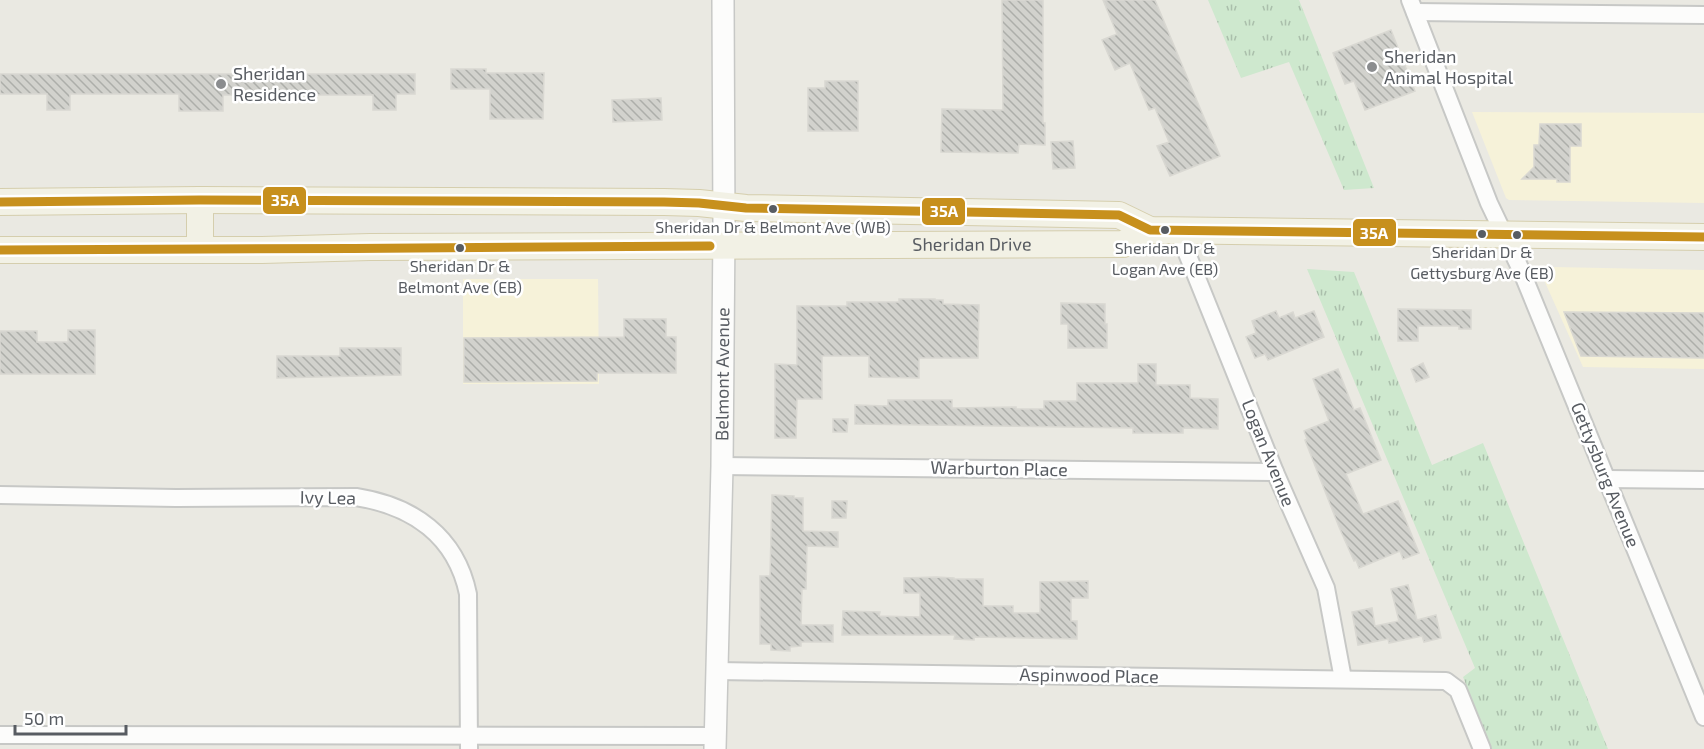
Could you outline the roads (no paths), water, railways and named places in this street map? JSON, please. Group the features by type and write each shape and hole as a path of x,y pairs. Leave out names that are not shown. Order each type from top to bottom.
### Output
{"main road":[{"name":"Sheridan Drive","path":"0,202 200,200 699,203 746,208 1119,215 1150,230 1178,231 1704,237"},
{"path":"200,200 200,250"},
{"name":"Sheridan Drive","path":"0,250 1123,244 1150,230"}],"street":[{"name":"Belmont Avenue","path":"715,742 722,466 723,0"},
{"path":"1412,6 1704,15"},
{"name":"Gettysburg Avenue","path":"1412,6 1489,203 1521,270 1607,479 1697,685 1704,717"},
{"name":"Logan Avenue","path":"1178,231 1275,472 1326,588 1343,679"},
{"name":"Warburton Place","path":"722,466 1275,472"},
{"path":"1607,479 1704,480"},
{"name":"Ivy Lea","path":"0,495 176,498 356,497 377,500 416,517 444,542 465,576 468,594 469,742"},
{"name":"Aspinwood Place","path":"717,671 1446,681 1458,690 1482,749"},
{"path":"0,735 469,742 715,742"}],"place":[{"name":"Sheridan Animal Hospital","path":"1372,67"},
{"name":"Sheridan Residence","path":"221,84"},
{"name":"Sheridan Dr & Belmont Ave (WB)","path":"773,209"},
{"name":"Sheridan Dr & Logan Ave (EB)","path":"1165,230"},
{"name":"Sheridan Dr & Gettysburg Ave (EB)","path":"1482,234"},
{"name":"Sheridan Dr & Belmont Ave (EB)","path":"460,248"}]}
